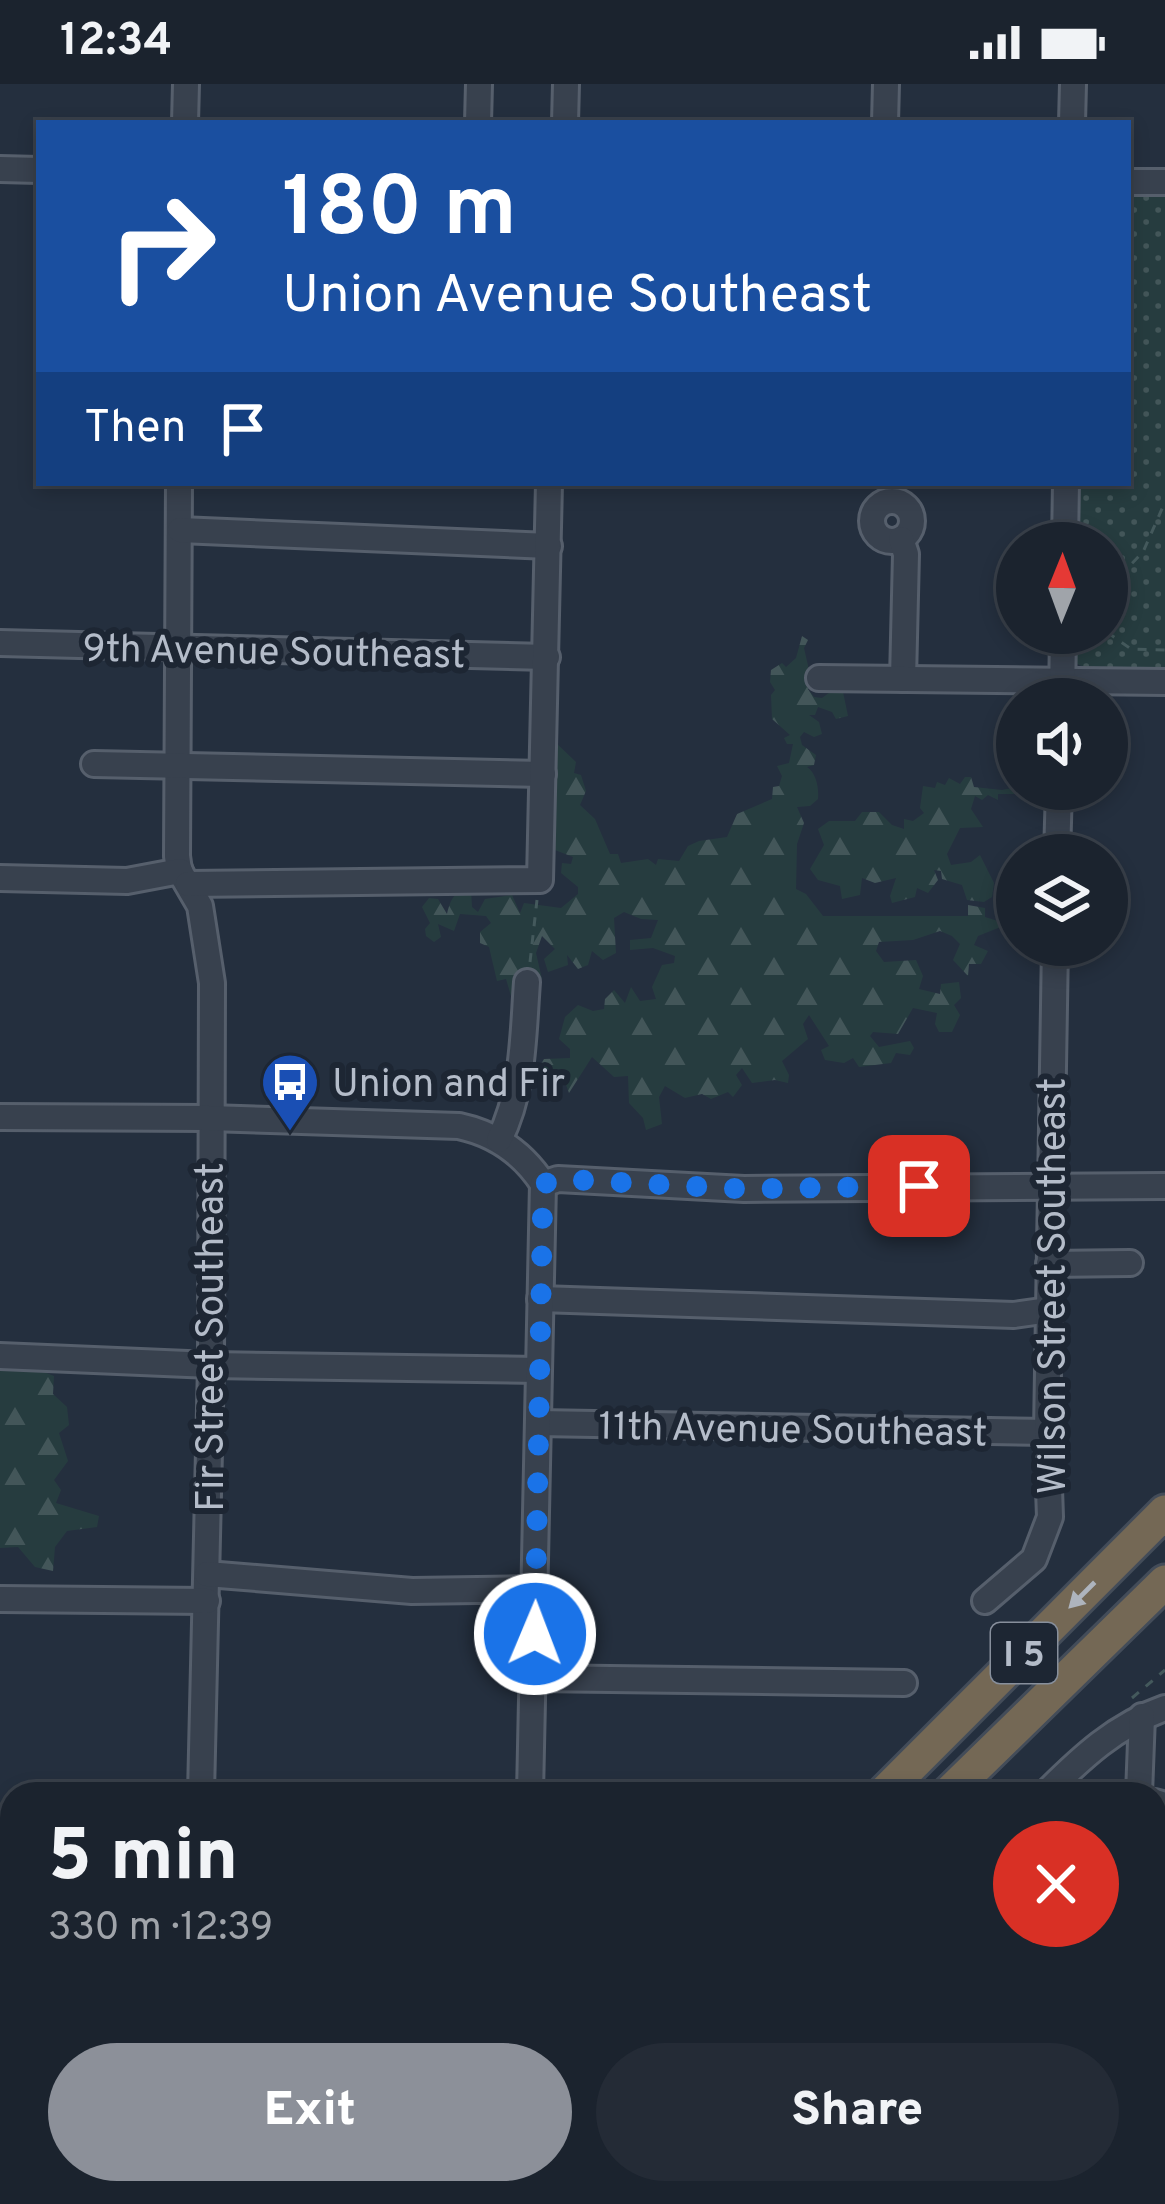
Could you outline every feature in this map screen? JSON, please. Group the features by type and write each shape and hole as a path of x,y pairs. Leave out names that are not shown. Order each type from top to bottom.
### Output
{"highway":[{"name":"I 5","path":"895,1782 1165,1512"},
{"name":"I 5","path":"960,1782 1165,1582"}],"street":[{"path":"185,120 186,84"},
{"path":"478,120 479,84"},
{"path":"565,120 566,84"},
{"path":"885,120 886,84"},
{"path":"1072,120 1073,84"},
{"path":"0,169 36,170"},
{"path":"1131,182 1165,182"},
{"name":"Fir Street Southeast","path":"179,486 176,765 184,877 200,906 212,982 211,1364 201,1782"},
{"path":"0,878 127,881 184,877 215,884 540,880 549,486"},
{"path":"1065,522 1066,486"},
{"path":"180,530 549,546"},
{"path":"901,539 906,554 903,680"},
{"name":"9th Avenue Southeast","path":"0,643 548,657"},
{"path":"819,678 996,686"},
{"path":"1128,685 1165,682"},
{"path":"94,764 543,774"},
{"name":"Wilson Street Southeast","path":"985,1601 1025,1568 1044,1542 1051,1500 1047,1432 1055,966"},
{"path":"499,1140 513,1112 520,1080 527,982"},
{"path":"0,1117 459,1126 499,1140 534,1171 543,1184 530,1782"},
{"path":"543,1184 558,1179 744,1189 1165,1186"},
{"path":"1049,1264 1130,1263"},
{"path":"540,1299 1014,1315 1049,1310"},
{"path":"0,1356 538,1370"},
{"name":"11th Avenue Southeast","path":"538,1423 1047,1432"},
{"path":"207,1574 412,1591 536,1589"},
{"path":"0,1599 207,1601"},
{"path":"534,1678 904,1683"},
{"path":"1057,1782 1090,1748 1145,1708"},
{"path":"1140,1782 1145,1708"}],"path":[{"path":"1128,567 1143,552 1165,502"},
{"path":"1128,646 1165,650"},
{"path":"527,982 540,880"},
{"path":"1145,1708 1165,1670"}],"green space":[{"path":"1131,193 1165,194 1165,672 1118,672 1075,662 1072,654 1128,654 1128,522 1073,522 1074,486 1131,486"},
{"path":"802,636 808,640 804,648 812,683 808,689 822,698 833,690 843,692 848,716 836,719 832,712 818,707 815,715 809,715 819,722 822,734 814,737 804,732 800,737 802,745 816,755 814,765 807,767 815,777 818,799 810,806 797,807 804,823 797,844 796,889 823,916 968,916 968,905 985,908 985,917 996,920 996,929 978,936 974,945 988,951 981,964 969,964 968,976 953,960 960,944 940,931 913,940 879,942 876,951 884,962 916,960 923,976 919,989 940,994 941,984 959,982 961,998 954,1005 960,1015 952,1032 939,1032 937,1013 913,1008 898,1034 873,1032 870,1036 879,1047 910,1041 914,1048 910,1055 896,1053 891,1063 859,1067 853,1058 844,1063 825,1060 821,1050 829,1046 809,1015 803,1024 808,1039 782,1061 788,1083 752,1083 742,1068 736,1075 742,1085 733,1097 728,1092 711,1099 702,1094 685,1098 665,1086 659,1097 662,1124 646,1130 643,1118 629,1103 628,1076 614,1077 592,1057 569,1093 565,1082 540,1083 537,1071 544,1059 570,1058 570,1049 559,1039 565,1017 578,1005 593,1011 604,1009 605,999 614,990 625,1003 631,987 640,1001 656,999 652,987 662,965 674,963 675,956 653,948 630,950 630,940 651,938 658,920 624,912 614,918 616,953 603,960 592,951 588,965 578,969 567,955 568,965 548,972 544,959 555,949 542,936 536,953 542,979 511,996 506,979 497,981 489,947 480,943 480,932 491,923 486,916 460,914 454,931 438,924 441,937 434,942 426,936 430,923 422,907 429,898 438,899 447,914 454,896 471,890 472,907 478,912 485,899 512,895 520,913 524,903 561,908 578,894 578,887 561,873 562,863 571,864 573,857 552,844 554,741 576,762 574,773 581,775 586,791 580,805 595,819 610,854 618,854 621,863 679,861 688,846 727,837 737,814 772,799 773,787 779,786 782,776 777,766 789,763 793,744 787,744 784,738 790,735 772,719 775,690 770,682 771,670 782,663 786,667 796,658"},
{"path":"971,777 974,787 996,789 996,799 975,796 971,809 983,827 960,828 947,854 951,865 971,862 980,855 994,883 992,897 984,902 967,900 962,885 942,879 941,871 934,870 938,880 928,893 917,888 915,897 892,903 896,878 875,883 862,878 860,895 842,899 840,886 818,880 810,869 824,845 818,829 829,821 855,821 862,812 879,812 904,829 904,819 913,821 924,813 920,808 923,786 945,785 949,778 960,784"},
{"path":"0,1366 29,1366 54,1376 53,1394 67,1407 69,1425 59,1433 68,1461 54,1480 61,1490 56,1503 99,1516 97,1527 67,1531 55,1547 53,1571 35,1567 18,1547 0,1548"}],"place":[{"name":"Union and Fir","path":"290,1133"}],"route":[{"path":"535,1634 543,1184 558,1179 744,1189 919,1186"}]}
